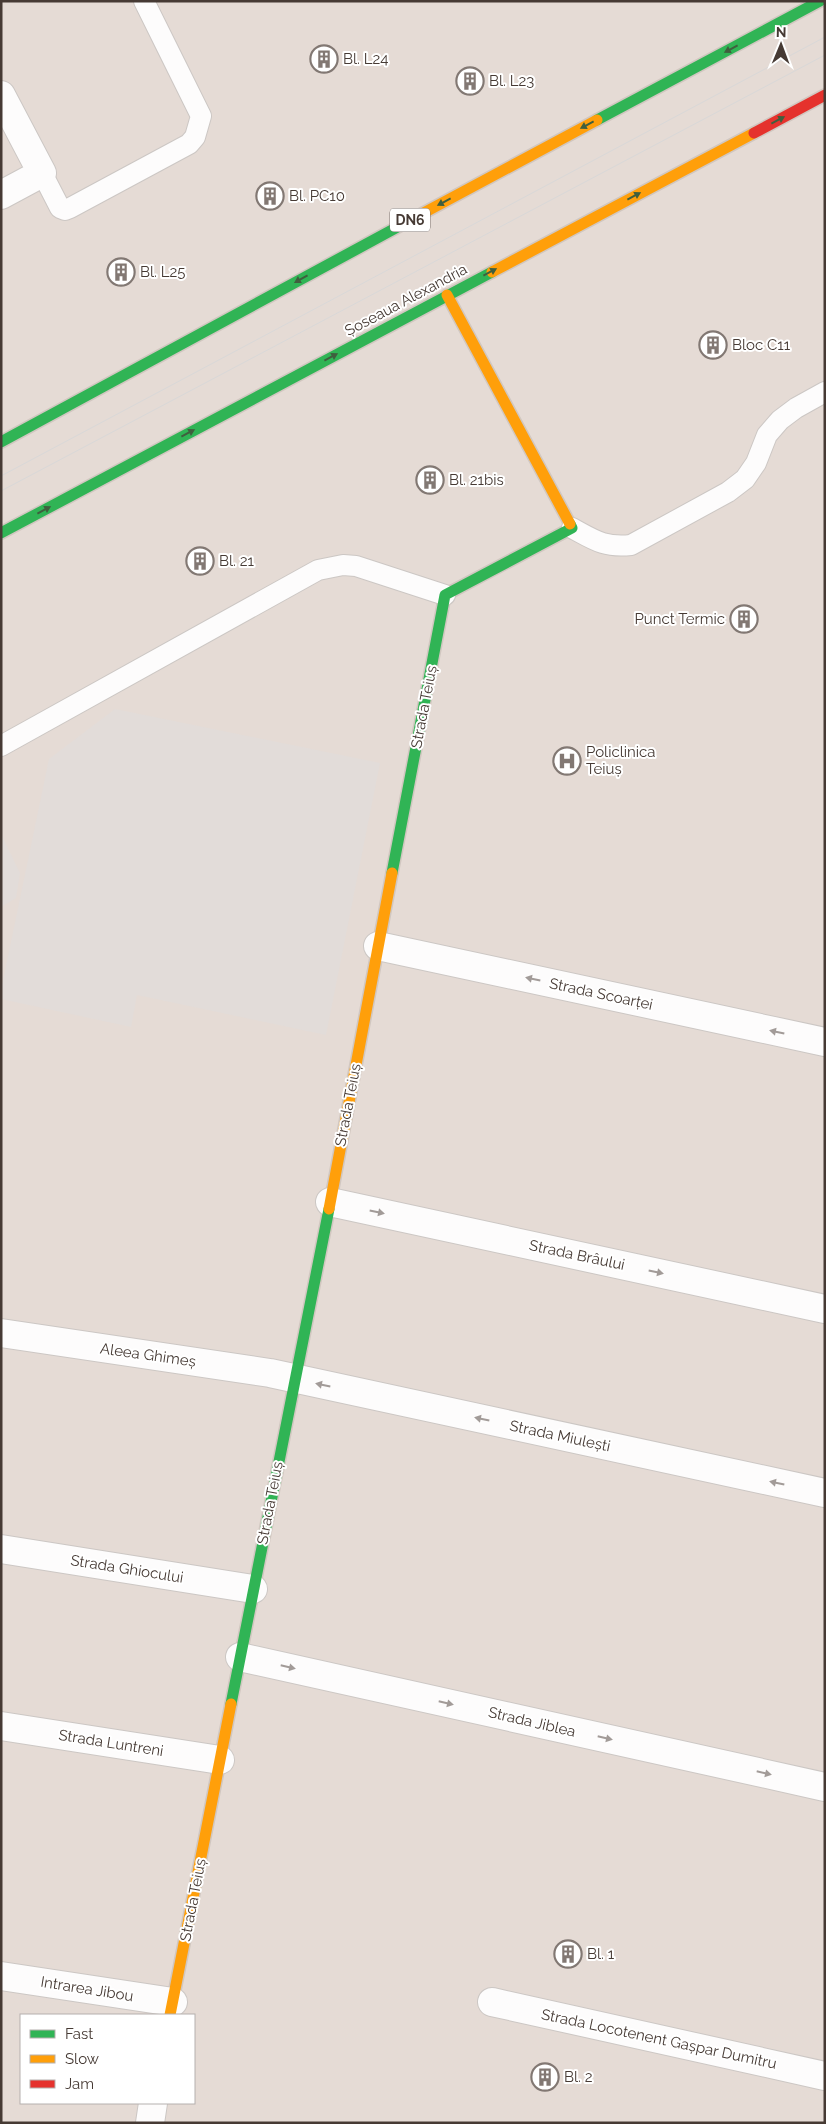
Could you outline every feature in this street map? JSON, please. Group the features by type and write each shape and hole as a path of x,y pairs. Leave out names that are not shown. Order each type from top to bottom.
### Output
{"street":[{"name":"DN6","path":"1,442 396,227 820,1"},
{"path":"1,95 42,173 1,195"},
{"name":"Șoseaua Alexandria","path":"1,532 825,96"},
{"path":"445,596 572,528 447,295"},
{"name":"Strada Teiuș","path":"172,2008 330,1202 445,596"},
{"name":"Strada Scoarței","path":"378,946 825,1042"},
{"name":"Strada Brâului","path":"330,1202 825,1309"},
{"name":"Aleea Ghimeș","path":"1,1333 295,1379"},
{"name":"Strada Miulești","path":"295,1379 825,1493"},
{"name":"Strada Ghiocului","path":"1,1549 253,1589"},
{"name":"Strada Jiblea","path":"240,1657 825,1787"},
{"name":"Strada Luntreni","path":"1,1726 220,1760"},
{"name":"Intrarea Jibou","path":"1,1976 172,2008"},
{"name":"Strada Locotenent Gașpar Dumitru","path":"492,2002 825,2076"},
{"path":"150,2123 153,2104"}],"lane":[{"path":"42,173 60,208 65,210 189,144 195,137 201,116 144,1"},
{"path":"572,528 604,545 618,547 631,545 728,492 745,479 756,463 767,435 780,420 796,408 825,392"},
{"path":"1,746 318,570 343,565 356,566 445,596"}],"shaded area":[{"path":"1,1 825,1 825,2123 1,2123"},
{"path":"115,709 380,763 326,1035 137,995 131,1027 1,999 1,990 49,759"},
{"path":"1,834 20,873 16,898 1,907"}],"tram line":[{"path":"1,476 825,37"},
{"path":"1,491 825,55"}],"traffic: fast":[{"path":"597,120 820,1"},
{"path":"1,442 416,217"},
{"path":"1,533 492,272"},
{"path":"392,873 445,595 572,528 570,524"},
{"path":"231,1704 329,1209"}],"traffic: slow":[{"path":"416,217 597,120"},
{"path":"492,272 754,133"},
{"path":"447,295 570,524"},
{"path":"329,1209 392,873"},
{"path":"170,2014 231,1704"}],"traffic: jam":[{"path":"754,133 825,95"}],"place":[{"name":"Bl. L24","path":"324,59"},
{"name":"Bl. L23","path":"470,81"},
{"name":"Bl. PC10","path":"270,196"},
{"name":"Bl. L25","path":"121,272"},
{"name":"Bloc C11","path":"713,345"},
{"name":"Bl. 21bis","path":"430,480"},
{"name":"Bl. 21","path":"200,561"},
{"name":"Punct Termic","path":"744,619"},
{"name":"Policlinica Teiuș","path":"567,761"},
{"name":"Bl. 1","path":"568,1954"},
{"name":"Bl. 2","path":"545,2077"}]}
